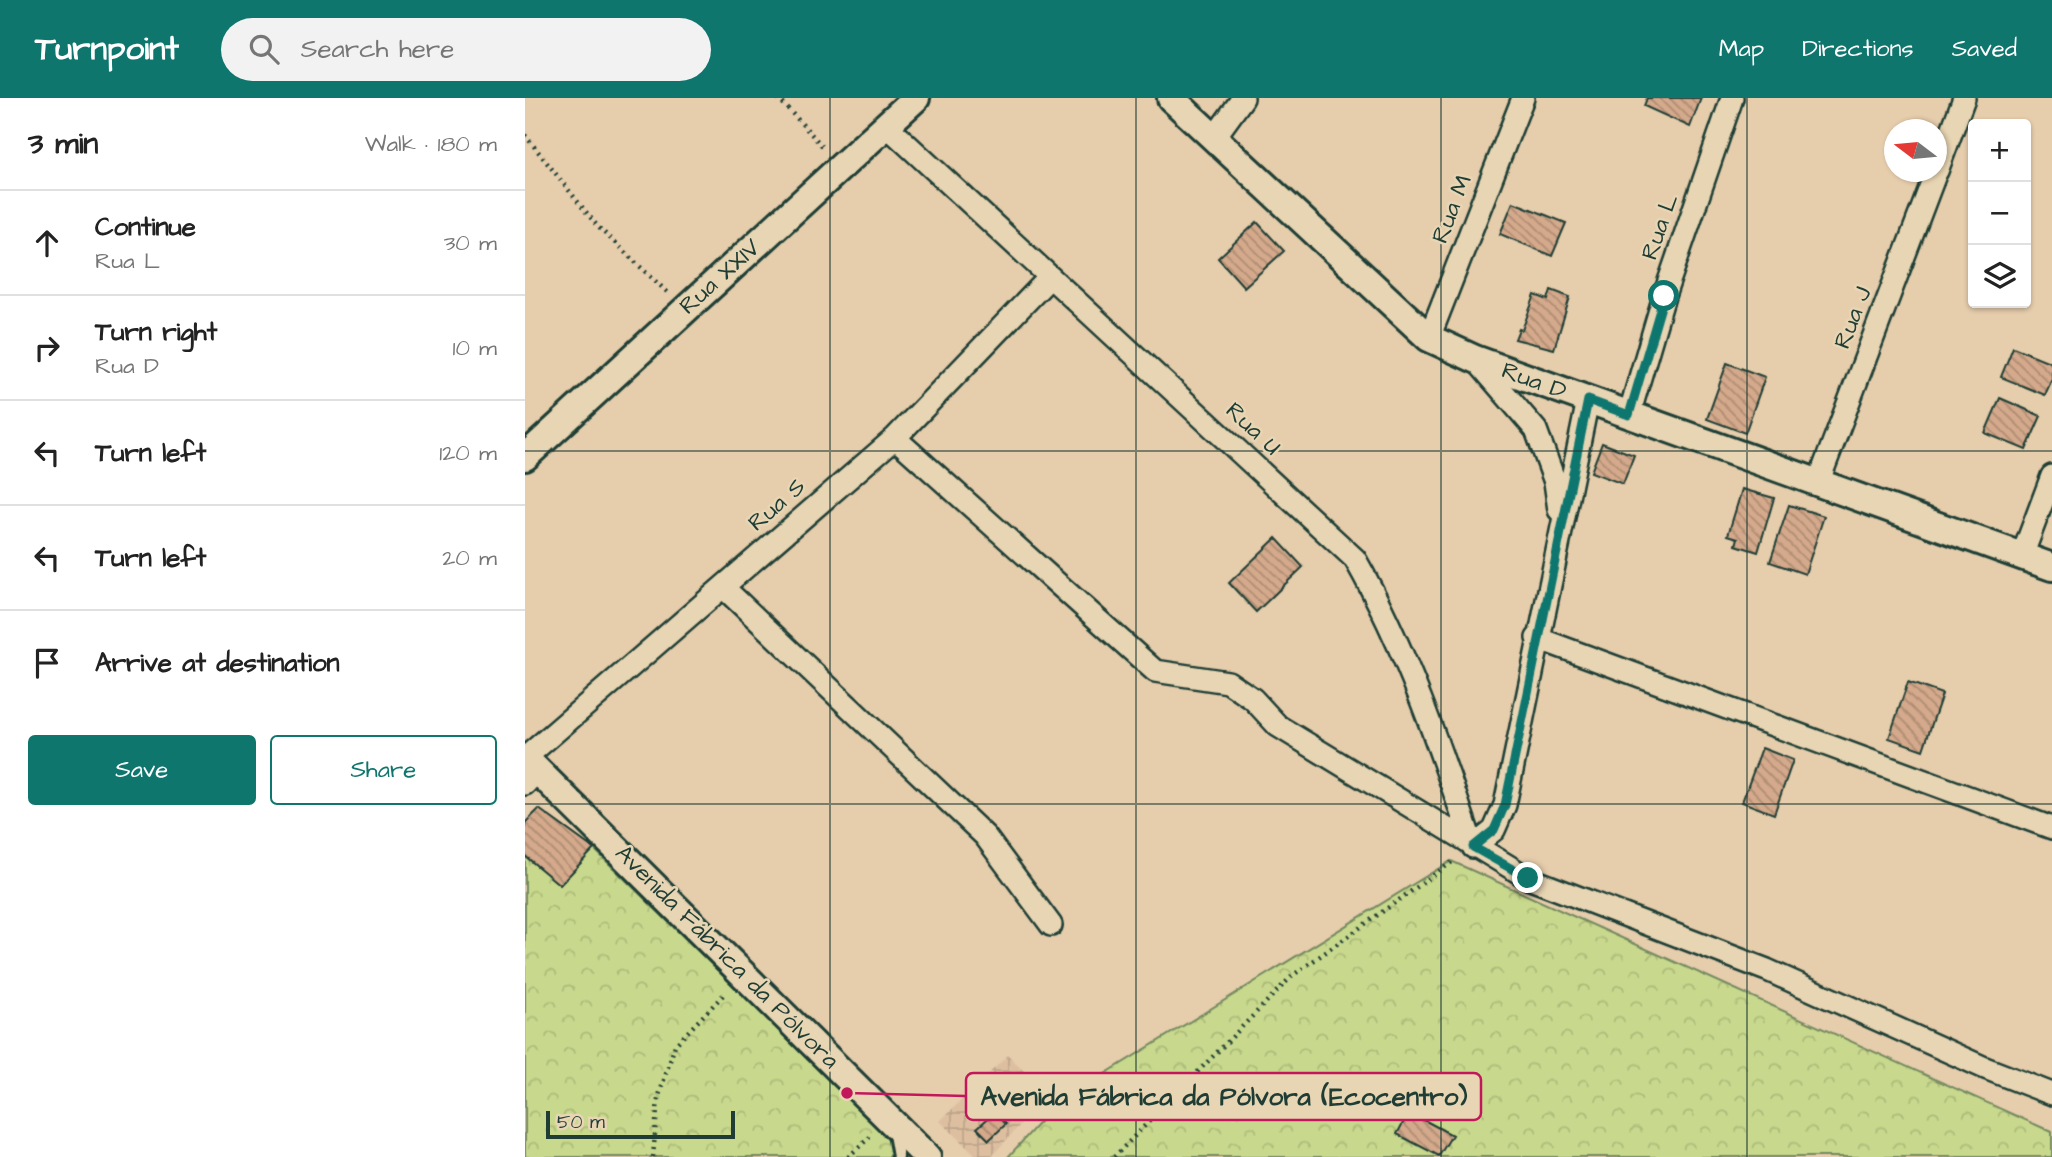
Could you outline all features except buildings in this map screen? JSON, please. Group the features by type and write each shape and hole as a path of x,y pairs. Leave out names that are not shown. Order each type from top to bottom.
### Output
{"street":[{"name":"Rua XXIV","path":"525,457 916,98"},
{"name":"Rua D","path":"1171,98 1429,338 1475,359 2052,567"},
{"path":"1214,138 1243,98"},
{"name":"Rua M","path":"1429,338 1523,98"},
{"name":"Rua L","path":"1629,415 1664,296 1733,98"},
{"name":"Rua J","path":"1947,142 1964,98"},
{"name":"Rua U","path":"887,125 1355,559 1385,611 1437,739 1473,847"},
{"name":"Rua J","path":"1818,483 1932,182"},
{"name":"Rua S","path":"528,768 723,587 895,438 1049,278"},
{"path":"1475,359 1536,430 1555,482 1561,526"},
{"path":"1473,847 1494,830 1505,805 1588,400"},
{"path":"895,438 1155,671 1228,682 1253,699 1278,726 1528,878 1767,970 1985,1068 2052,1094"},
{"path":"2022,556 2052,476"},
{"path":"723,587 985,836 1051,925"},
{"path":"1538,638 2052,828"},
{"name":"Avenida Fábrica da Pólvora","path":"528,768 744,975 927,1157"}],"lane":[{"path":"889,1118 898,1157"}],"path":[{"path":"778,98 841,167"},
{"path":"525,135 598,227 686,309"},
{"path":"1114,1157 1293,976 1473,847"},
{"path":"653,1157 658,1099 675,1045 744,975"}],"shaded area":[{"path":"1008,1055 1047,1095 991,1157 977,1157 940,1121"}],"green space":[{"path":"594,849 906,1157 525,1157 525,856 560,885"},
{"path":"1451,861 2052,1132 2052,1157 1008,1157 1056,1104"}],"place":[{"name":"Avenida Fábrica da Pólvora (Ecocentro)","path":"847,1093"}],"route":[{"path":"1528,878 1473,847 1494,830 1505,805 1588,400 1629,415 1664,296"}]}
